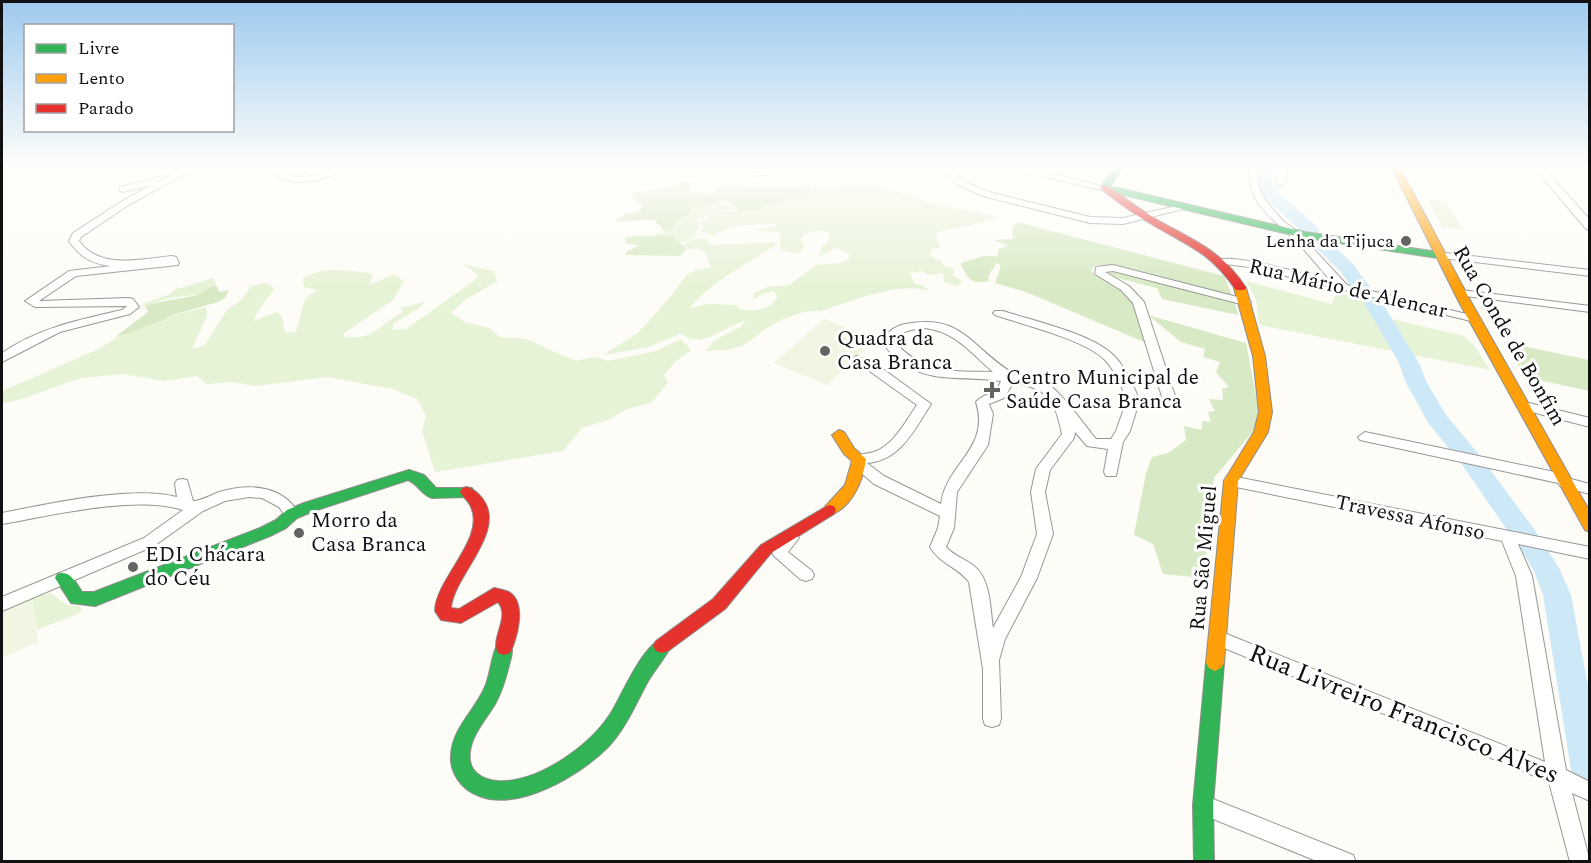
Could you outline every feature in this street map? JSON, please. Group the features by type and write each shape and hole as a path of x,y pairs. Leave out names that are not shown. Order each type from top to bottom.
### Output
{"street":[{"path":"2,358 21,345 56,329 126,312 133,307 132,302 121,300 32,303 34,298 70,275 79,272 168,265 175,262 172,259 144,263 102,261 84,254 74,241 77,235 123,206"},
{"path":"1033,206 1090,220 1109,222 1146,217 1186,207"},
{"name":"Rua São Miguel","path":"1131,206 1201,247 1230,270 1245,302 1252,324 1267,420 1263,431 1238,463 1231,481 1203,805 1204,861"},
{"path":"1183,206 1326,238 1438,255 1590,273"},
{"path":"1266,206 1280,224 1299,233 1352,291"},
{"name":"Rua Conde de Bonfim","path":"1414,206 1438,255 1525,406 1590,526"},
{"path":"1572,206 1590,227"},
{"name":"Rua Mário de Alencar","path":"1221,261 1249,264 1375,297 1475,319"},
{"path":"1133,400 1165,405 1169,402 1138,302 1125,288 1100,274 1100,269 1123,271 1245,302"},
{"path":"1461,292 1590,309"},
{"path":"999,313 1080,340 1100,350 1109,357 1124,378 1133,400 1123,431 1116,442 1111,472"},
{"path":"1010,379 962,336 941,327 921,323 897,330 890,339 889,344 904,359 936,374 994,376 1010,379 1034,382 1046,388 1092,442 1106,445 1116,442"},
{"path":"856,360 872,367 924,404 909,431 895,446 868,460 859,461"},
{"path":"992,669 977,581 970,570 943,555 938,547 946,528 950,492 957,478 981,445 986,414 982,402 1000,395 1006,389 1010,379"},
{"path":"993,719 991,654 1029,578 1045,534 1038,492 1046,463 1069,435 1063,406"},
{"path":"1525,406 1590,423"},
{"path":"839,435 849,451 879,480 947,513"},
{"path":"1365,437 1565,480 1590,489"},
{"path":"806,575 781,555 780,549 852,488 859,461"},
{"path":"63,578 74,596 83,601 95,599 265,532 281,524 292,514 409,476 415,476 423,482 432,494 441,495 460,490 470,493 479,501 483,517 481,528 442,606 447,615 461,616 494,595 506,598 512,611 495,685 465,737 459,755 462,769 469,780 478,787 494,790 514,789 552,776 575,763 593,748 610,731 660,646 724,599 765,550 791,531 804,527"},
{"name":"Travessa Afonso","path":"1231,481 1590,553"},
{"path":"182,484 192,506"},
{"path":"2,604 149,542 164,534 192,506 250,491 279,498 287,503 292,514"},
{"path":"2,518 73,506 145,498 165,499 192,506"},
{"path":"1515,539 1528,598 1557,776 1581,861"},
{"name":"Rua Livreiro Francisco Alves","path":"1218,638 1584,789"},
{"path":"1203,805 1346,861"}],"green space":[{"path":"642,206 701,206 693,208 689,215 664,232 661,226 656,224 657,220 615,221 624,215 641,210"},
{"path":"730,206 736,210 719,210 715,215 719,211 743,211 766,206 949,206 999,217 970,226 945,230 935,236 941,247 932,249 929,255 941,261 945,267 953,268 955,272 952,275 962,281 958,286 944,282 943,273 929,275 920,270 916,273 910,272 914,283 923,285 929,291 904,289 890,291 821,311 799,313 764,330 736,348 705,351 715,340 741,327 745,320 699,340 680,334 649,347 603,355 638,333 672,295 686,275 698,269 711,268 706,253 698,249 686,249 683,246 693,240 710,239 707,241 711,245 780,242 720,280 690,308 708,304 737,305 739,309 761,310 773,303 777,298 776,294 773,291 754,299 754,293 768,287 790,285 816,265 841,263 849,259 850,254 837,248 819,256 821,247 830,237 828,232 816,231 806,234 800,240 805,245 799,254 780,250 781,236 778,232 753,230 778,226 775,224 733,227 713,237 704,232 698,234 704,227 699,221 707,220 711,215 696,220 700,227 695,233 698,235 683,243 669,237 645,237 664,232 684,219 693,208"},
{"path":"735,206 765,206 757,211 737,211"},
{"path":"1431,206 1449,206 1463,230 1442,227"},
{"path":"1017,222 1224,276 1232,295 1118,267 1095,265 1091,270 1094,274 1121,288 1132,297 1147,342 1144,342 1026,292 995,283 1001,266 997,262 988,277 989,281 977,282 967,276 961,263 983,256 997,256 999,249 1008,246 994,240 1013,239 1012,230"},
{"path":"667,235 676,239 686,249 680,256 625,255 627,251 639,246 626,243 625,238"},
{"path":"463,264 494,271 497,281 465,300 451,313 465,322 489,328 500,337 526,339 576,361 594,357 609,361 656,351 681,339 691,350 675,362 664,375 668,383 651,403 627,409 608,420 582,428 563,451 435,472 422,431 426,416 417,399 392,389 327,377 256,386 232,382 207,384 197,376 164,381 123,374 81,378 2,404 2,391 101,348 137,328 206,307 207,316 192,348 204,346 227,310 242,299 251,286 266,283 275,288 256,314 254,321 276,312 282,316 285,333 296,332 305,299 317,290 304,287 303,279 328,270 373,274 369,285 394,274 404,281 393,300 343,334 345,337 364,336 371,333 403,312 400,308 425,302 393,324 393,330 406,329 475,280 478,275"},
{"path":"1108,271 1120,272 1235,302 1238,315 1162,299 1157,288 1109,276"},
{"path":"213,278 216,285 210,286 197,295 169,298 145,306 143,304 170,294 174,290"},
{"path":"1246,281 1332,304 1336,293 1375,302 1387,318 1464,336 1474,345 1490,370 1259,325 1256,299"},
{"path":"216,285 219,292 229,290 225,298 218,302 172,315 114,338 148,312 145,306 194,296"},
{"path":"1148,315 1246,343 1260,416 1254,430 1214,478 1204,578 1163,574 1153,544 1134,535 1146,473 1152,457 1168,453 1186,440 1184,426 1202,430 1202,421 1211,422 1208,412 1215,411 1209,399 1223,400 1222,389 1229,387 1216,372 1220,362 1203,357 1205,349 1181,342"},
{"name":"Quadra da Casa Branca","path":"824,319 876,339 827,385 774,363"},
{"path":"1504,342 1589,360 1589,391 1525,377"},
{"path":"50,593 67,605 80,606 82,612 37,630 32,599"},
{"path":"32,599 38,642 2,658 2,612"}],"waterway":[{"path":"1284,206 1311,231"},
{"path":"1319,241 1347,268 1363,290"},
{"path":"1372,301 1409,363 1416,380"},
{"path":"1417,383 1437,419 1467,457"},
{"path":"1472,462 1525,536"},
{"path":"1533,548 1546,568 1557,595 1588,776"}],"traffic: fast":[{"path":"1183,206 1305,235 1438,255"},
{"path":"63,578 77,598 95,599 265,532 281,524 292,514 309,507 409,475 419,479 432,493 467,492"},
{"path":"504,648 492,692 467,731 460,757 464,771 473,783 482,788 498,791 516,789 553,775 602,740 612,728 662,646"},
{"path":"1204,862 1203,805 1215,663"}],"traffic: slow":[{"path":"1414,206 1590,526"},
{"path":"1215,663 1231,481 1261,432 1266,412 1259,356 1250,317 1240,288"},
{"path":"829,510 850,488 858,467 859,459 849,451 839,435"}],"traffic: jam":[{"path":"1130,206 1214,256 1224,265 1240,288"},
{"path":"467,492 477,503 481,515 480,529 445,597 443,611 447,615 461,616 494,595 503,597 508,601 511,616 504,648"},
{"path":"662,646 719,604 766,549 829,510"}],"place":[{"name":"Lenha da Tijuca","path":"1406,241"},
{"name":"Quadra da Casa Branca","path":"825,351"},
{"name":"Centro Municipal de Saúde Casa Branca","path":"992,390"},
{"name":"Morro da Casa Branca","path":"299,533"},
{"name":"EDI Chácara do Céu","path":"133,567"}]}
